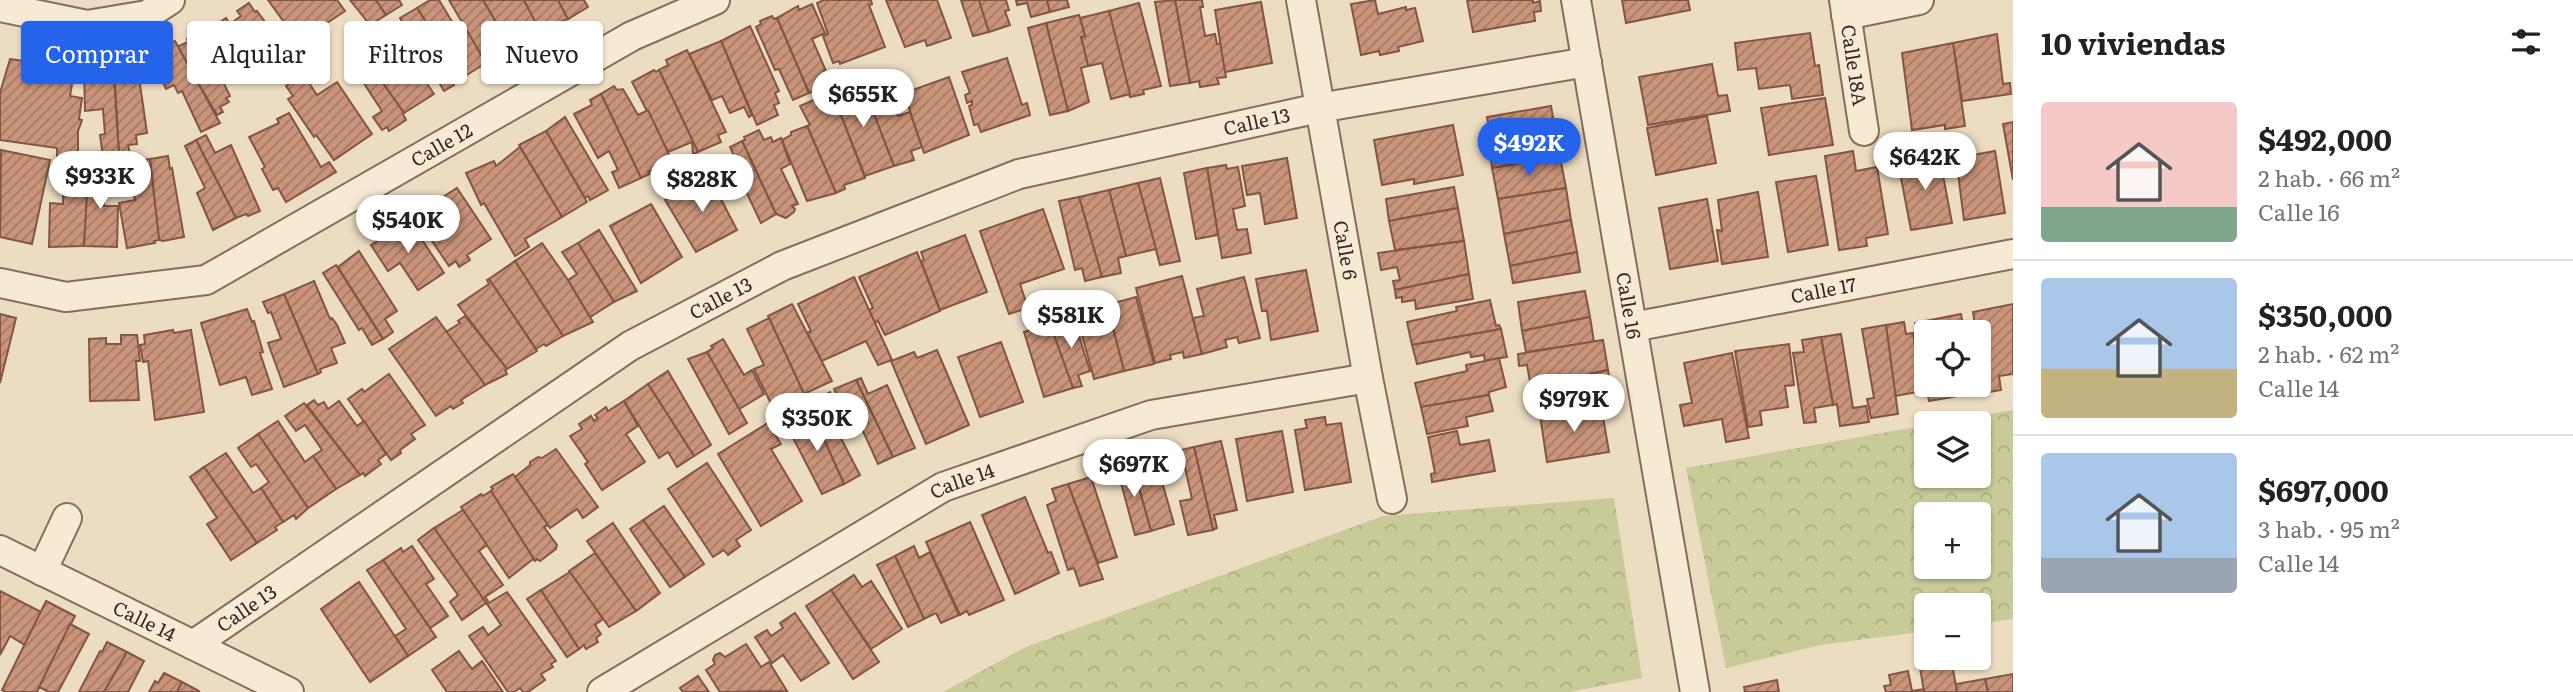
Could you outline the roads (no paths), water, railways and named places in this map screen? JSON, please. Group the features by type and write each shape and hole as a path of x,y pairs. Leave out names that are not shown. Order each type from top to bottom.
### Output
{"street":[{"path":"0,7 87,25 147,15 170,0"},
{"name":"Calle 12","path":"0,283 66,297 205,280 632,36 715,0"},
{"name":"Calle 6","path":"1301,0 1367,378 1392,499"},
{"name":"Calle 16","path":"1576,0 1695,692"},
{"path":"1845,7 1919,0"},
{"name":"Calle 18A","path":"1845,7 1864,131"},
{"name":"Calle 13","path":"193,645 630,346 782,266 1019,174 1319,108 1587,62"},
{"name":"Calle 17","path":"1633,327 2013,254"},
{"name":"Calle 14","path":"602,692 943,487 1151,415 1367,378"},
{"path":"42,571 67,518"},
{"name":"Calle 14","path":"0,550 289,692"}]}
